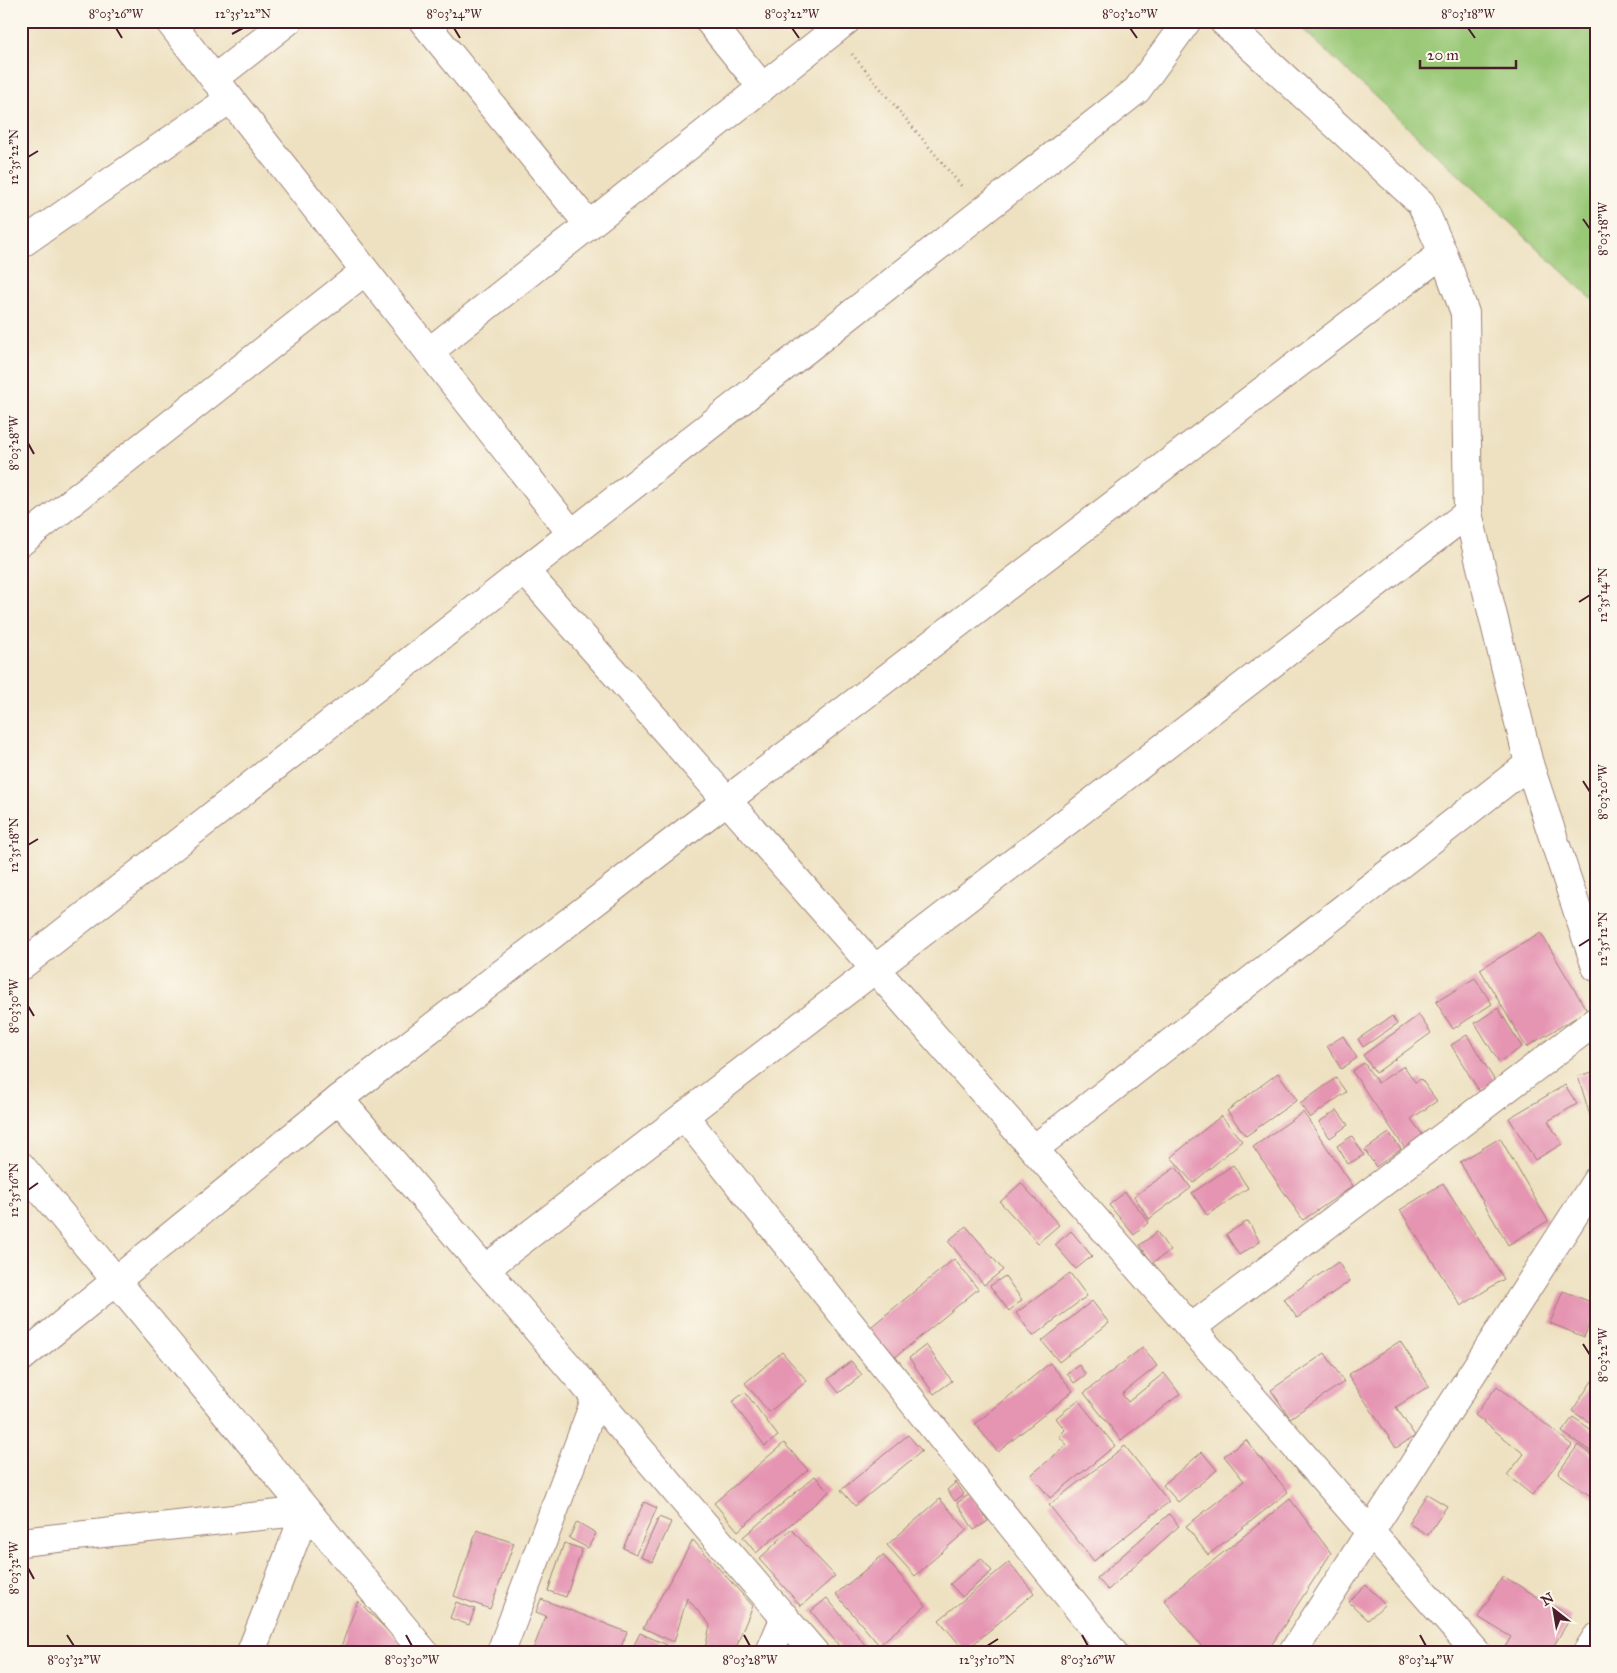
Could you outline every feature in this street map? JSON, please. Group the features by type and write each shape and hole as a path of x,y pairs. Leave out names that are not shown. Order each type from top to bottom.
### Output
{"street":[{"path":"168,21 572,534"},
{"path":"21,244 222,89 288,21"},
{"path":"423,21 588,225"},
{"path":"709,21 762,87"},
{"path":"21,966 1137,90 1187,21"},
{"path":"1223,21 1421,203 1442,253 1465,313 1468,512 1529,764 1596,968"},
{"path":"429,352 840,26"},
{"path":"21,1358 339,1099 1442,253"},
{"path":"21,542 365,270"},
{"path":"485,1269 1468,512"},
{"path":"525,571 1476,1652"},
{"path":"1034,1149 1529,764"},
{"path":"1191,1328 1596,1021"},
{"path":"339,1099 814,1652"},
{"path":"684,1116 1114,1652"},
{"path":"21,1166 424,1652"},
{"path":"1293,1652 1596,1181"},
{"path":"501,1652 596,1398"},
{"path":"21,1542 306,1511"},
{"path":"251,1652 306,1511"},
{"path":"770,1652 785,1617"},
{"path":"1587,1652 1596,1638"}],"path":[{"path":"840,26 982,212"}],"green space":[{"path":"1294,21 1596,21 1596,303"}],"building":[{"path":"1541,933 1587,1011 1526,1047 1480,969"},
{"path":"1475,978 1492,1004 1453,1029 1436,1002"},
{"path":"1498,1008 1522,1047 1499,1062 1475,1023"},
{"path":"1419,1015 1431,1033 1376,1073 1363,1055"},
{"path":"1392,1016 1397,1024 1363,1047 1358,1039"},
{"path":"1467,1035 1495,1081 1479,1091 1451,1045"},
{"path":"1343,1036 1357,1058 1341,1069 1327,1046"},
{"path":"1364,1063 1378,1083 1404,1066 1415,1082 1421,1079 1437,1101 1411,1119 1425,1138 1406,1150 1352,1071"},
{"path":"1596,1071 1596,1132 1595,1132 1578,1076"},
{"path":"1278,1073 1297,1100 1246,1136 1227,1111"},
{"path":"1336,1078 1346,1092 1310,1118 1300,1104"},
{"path":"1565,1085 1577,1104 1548,1121 1562,1144 1535,1160 1509,1118"},
{"path":"1337,1110 1348,1125 1330,1138 1319,1122"},
{"path":"1303,1112 1353,1186 1303,1220 1253,1147"},
{"path":"1221,1116 1242,1141 1193,1183 1171,1157"},
{"path":"1389,1133 1401,1149 1376,1167 1365,1150"},
{"path":"1352,1136 1364,1155 1348,1164 1337,1146"},
{"path":"1500,1138 1548,1221 1508,1245 1460,1162"},
{"path":"1233,1165 1248,1188 1207,1215 1192,1193"},
{"path":"1176,1167 1191,1188 1149,1219 1134,1196"},
{"path":"1021,1183 1059,1225 1038,1243 1000,1202"},
{"path":"1443,1183 1504,1279 1461,1306 1400,1210"},
{"path":"1125,1192 1149,1222 1134,1235 1109,1205"},
{"path":"1248,1221 1260,1242 1239,1255 1226,1234"},
{"path":"966,1226 1003,1270 984,1285 948,1241"},
{"path":"1071,1231 1092,1256 1076,1269 1055,1245"},
{"path":"1157,1232 1170,1251 1152,1263 1140,1245"},
{"path":"954,1259 978,1289 892,1360 867,1330"},
{"path":"1338,1262 1350,1281 1297,1318 1284,1299"},
{"path":"1070,1273 1087,1296 1033,1336 1016,1313"},
{"path":"1005,1276 1022,1300 1009,1311 990,1286"},
{"path":"1563,1291 1596,1304 1596,1309 1584,1337 1550,1323"},
{"path":"1092,1301 1109,1323 1059,1362 1042,1341"},
{"path":"1400,1341 1429,1386 1396,1407 1415,1436 1396,1448 1348,1375"},
{"path":"926,1345 952,1381 934,1394 909,1358"},
{"path":"1143,1347 1157,1366 1122,1394 1128,1402 1164,1373 1180,1394 1121,1440 1084,1393"},
{"path":"782,1352 807,1381 769,1412 745,1383"},
{"path":"1325,1353 1344,1382 1290,1418 1271,1390"},
{"path":"851,1361 862,1375 839,1393 828,1379"},
{"path":"1050,1363 1073,1391 998,1452 975,1424"},
{"path":"1079,1365 1086,1375 1074,1383 1067,1373"},
{"path":"1596,1375 1596,1412 1589,1422 1572,1411"},
{"path":"1497,1386 1572,1445 1532,1495 1507,1475 1524,1454 1475,1415"},
{"path":"745,1392 778,1436 765,1446 732,1402"},
{"path":"1078,1400 1115,1446 1050,1498 1031,1475 1067,1445 1059,1436 1065,1430 1056,1418"},
{"path":"1573,1417 1596,1433 1596,1455 1562,1432"},
{"path":"908,1435 922,1451 855,1506 841,1490"},
{"path":"1246,1440 1288,1492 1208,1555 1186,1526 1244,1481 1224,1456"},
{"path":"784,1443 808,1470 738,1531 714,1503"},
{"path":"1578,1445 1596,1458 1596,1500 1558,1473"},
{"path":"1125,1446 1169,1502 1094,1561 1049,1505"},
{"path":"1202,1452 1217,1470 1178,1502 1163,1485"},
{"path":"815,1476 829,1492 756,1553 743,1537"},
{"path":"956,1482 964,1494 955,1501 947,1490"},
{"path":"970,1494 988,1521 974,1530 957,1503"},
{"path":"1427,1494 1447,1506 1428,1535 1408,1523"},
{"path":"940,1499 967,1530 915,1576 887,1545"},
{"path":"1290,1499 1331,1553 1267,1652 1206,1652 1164,1600"},
{"path":"644,1502 657,1508 636,1554 623,1548"},
{"path":"1169,1514 1179,1526 1108,1590 1097,1578"},
{"path":"659,1517 671,1522 653,1562 641,1557"},
{"path":"577,1522 596,1533 588,1548 569,1538"},
{"path":"791,1529 835,1576 801,1606 759,1559"},
{"path":"477,1530 514,1543 490,1609 454,1596"},
{"path":"693,1540 753,1606 735,1652 712,1652 705,1649 710,1625 687,1598 674,1642 643,1628"},
{"path":"564,1543 582,1549 566,1597 548,1591"},
{"path":"883,1555 926,1606 879,1645 836,1594"},
{"path":"981,1558 992,1571 962,1597 950,1584"},
{"path":"1009,1562 1034,1593 965,1651 939,1620"},
{"path":"1503,1576 1571,1617 1550,1652 1502,1652 1511,1637 1478,1617"},
{"path":"1366,1585 1385,1604 1368,1620 1349,1602"},
{"path":"827,1598 871,1652 844,1652 811,1611"},
{"path":"541,1599 627,1632 619,1652 532,1652 546,1616 536,1612"},
{"path":"358,1601 409,1652 339,1652"},
{"path":"456,1602 475,1609 469,1625 450,1618"},
{"path":"640,1633 667,1645 664,1652 645,1652 633,1647"}]}
